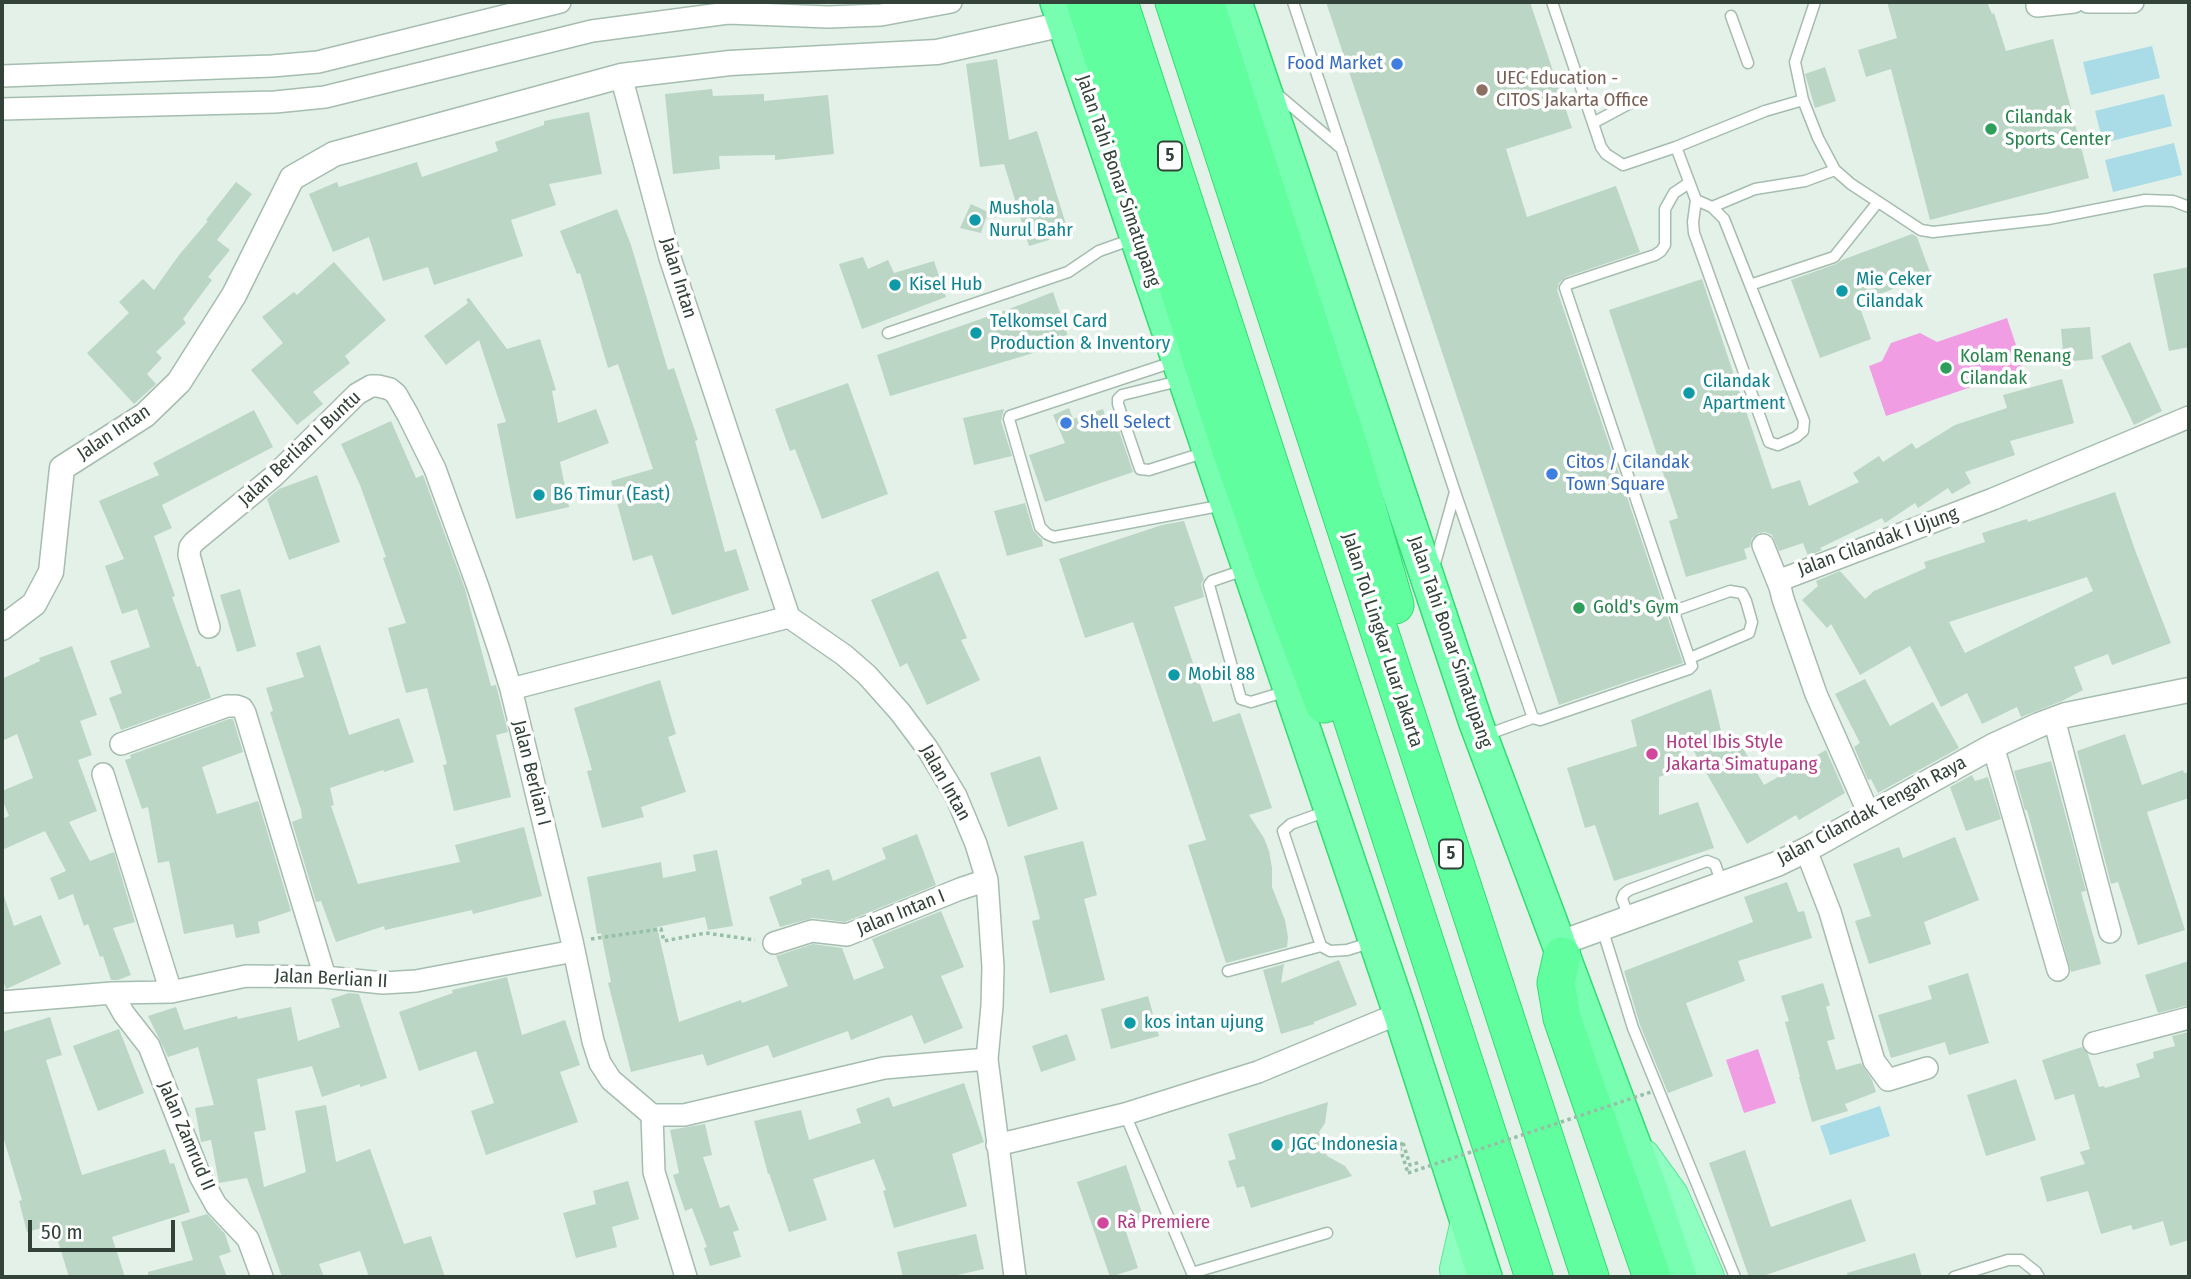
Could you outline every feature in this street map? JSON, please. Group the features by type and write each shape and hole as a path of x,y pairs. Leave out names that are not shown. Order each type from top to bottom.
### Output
{"highway":[{"name":"5","path":"1119,2 1534,1277"},
{"name":"Jalan Tol Lingkar Luar Jakarta","path":"1174,2 1590,1277"},
{"path":"1205,2 1356,469 1424,711 1505,964 1510,997 1503,1013"},
{"name":"Jalan Tahi Bonar Simatupang","path":"1235,2 1482,738 1628,1135 1651,1190 1680,1277"},
{"path":"1069,9 1339,744 1358,771 1371,779"},
{"name":"Jalan Tahi Bonar Simatupang","path":"1069,9 1137,238 1400,1013 1485,1277"},
{"path":"1560,950 1556,984 1563,1018 1652,1277"},
{"path":"1547,1149 1569,1168 1611,1277"},
{"path":"1517,1222 1566,1206"}],"main road":[{"path":"1628,1135 1672,1195 1708,1277"},
{"path":"1457,1277 1456,1269 1467,1221"}],"street":[{"path":"2,76 318,62 560,2"},
{"path":"2,109 275,102 325,97 592,32 729,13 828,17 881,15 951,2"},
{"path":"2037,6 2074,2"},
{"path":"2088,2 2133,2"},
{"name":"Jalan Intan","path":"2,628 34,604 51,572 62,468 145,415 179,382 234,295 292,178 334,153 621,76 730,63 937,52 1069,9"},
{"path":"272,66 275,102"},
{"name":"Jalan Intan","path":"621,76 670,258 789,618 844,655 867,675 912,727 956,796 976,844 987,880 992,967 992,1006 987,1059 1015,1277"},
{"name":"Jalan Berlian I Buntu","path":"209,627 189,555 190,547 274,475 357,394 372,386 384,387 396,394 435,469 478,587 511,689"},
{"name":"Jalan Cilandak I Ujung","path":"1865,805 1816,694 1780,582 1787,576 1993,499 2189,417"},
{"path":"1763,545 1780,587"},
{"path":"511,689 789,618"},
{"name":"Jalan Berlian I","path":"511,689 600,1063 611,1080 652,1115"},
{"name":"Jalan Cilandak Tengah Raya","path":"1560,950 1602,928 1777,864 1806,850 1865,805 2054,719 2189,690"},
{"path":"121,744 227,706 242,708 325,977"},
{"path":"2054,719 2110,932"},
{"path":"1993,746 2058,970"},
{"path":"103,774 171,992"},
{"path":"1806,850 1829,912 1874,1060 1888,1080 1927,1068"},
{"name":"Jalan Intan I","path":"774,943 812,931 846,935 987,880"},
{"name":"Jalan Berlian II","path":"2,1002 112,993 171,992 246,976 325,977 383,984 416,981 573,946"},
{"name":"Jalan Zamrud II","path":"112,993 124,1014 149,1046 200,1176 216,1205 248,1239 262,1277"},
{"path":"997,1145 1125,1114 1258,1072 1400,1013"},
{"path":"2094,1043 2189,1018"},
{"path":"686,1277 654,1172 652,1115 684,1115 884,1069 987,1059"}],"lane":[{"path":"1293,2 1455,492 1534,719"},
{"path":"1552,2 1601,147 1606,154 1623,165 1765,111 1803,100"},
{"path":"1815,2 1795,62 1803,100 1818,138 1835,170 1851,184 1921,230 1933,232 2048,219 2145,200 2174,201 2189,208"},
{"path":"1731,16 1748,64"},
{"path":"1262,81 1343,149"},
{"path":"1593,123 1632,102"},
{"path":"1676,147 1696,200 1694,233 1769,442 1778,445 1796,437 1803,430 1804,421 1724,219 1712,207 1696,200"},
{"path":"1712,207 1755,188 1805,181 1835,170"},
{"path":"1482,738 1692,666 1565,288 1569,284 1661,251 1665,245 1665,209 1674,193 1689,183"},
{"path":"1750,285 1834,257 1878,202"},
{"path":"888,333 1068,272 1099,251 1137,238"},
{"path":"1182,370 1122,395 1118,404 1122,417 1140,469 1149,470 1209,451"},
{"path":"1182,370 1010,416 1040,527 1054,537 1227,504"},
{"path":"1429,584 1455,492"},
{"path":"1248,569 1212,581 1209,585 1241,699 1251,702 1289,690"},
{"path":"1674,611 1730,591 1742,593 1746,601 1752,622 1749,633 1690,658"},
{"path":"1331,810 1291,824 1283,831 1321,946 1330,951 1347,950 1375,941"},
{"path":"1602,928 1633,1028 1735,1277"},
{"path":"1228,971 1321,946"},
{"path":"1125,1114 1192,1273 1327,1233"},
{"path":"1954,1277 2008,1260 2021,1260 2039,1277"}],"path":[{"path":"573,946 661,929 664,941 706,933 774,943"},
{"path":"1410,1165 1403,1143 1399,1145 1408,1173 1651,1093"}],"shaded area":[{"path":"2152,46 2160,78 2091,95 2083,62"},
{"path":"2164,94 2172,126 2103,143 2095,111"},
{"path":"2174,143 2182,175 2113,192 2105,160"},
{"name":"Kolam Renang Cilandak","path":"2007,318 2024,369 1886,416 1869,366 1882,361 1891,343 1920,333 1937,342"},
{"path":"1758,1049 1776,1103 1744,1113 1726,1060"},
{"path":"1880,1106 1890,1136 1830,1155 1820,1126"}],"building":[{"name":"Citos / Cilandak Town Square","path":"1326,2 1530,2 1572,128 1506,149 1527,217 1616,186 1640,252 1566,277 1559,283 1557,290 1683,663 1559,705"},
{"name":"Cilandak Sports Center","path":"1887,2 1987,2 1992,14 1994,13 2006,51 2053,39 2089,178 1930,220 1891,69 1866,77 1858,50 1897,38"},
{"path":"997,59 1009,140 1037,131 1069,234 1029,246 1004,164 980,167 966,64"},
{"path":"1825,67 1836,101 1815,108 1805,74"},
{"path":"712,89 713,96 764,94 764,101 828,95 834,154 775,160 775,155 719,156 720,169 673,174 665,94"},
{"path":"589,112 602,174 549,184 556,205 511,220 523,256 434,285 428,267 383,281 369,237 333,252 309,194 337,182 339,187 417,162 422,177 498,151 495,142 544,125 544,121"},
{"path":"236,182 252,194 217,240 230,250 208,277 212,280 183,319 186,323 156,352 162,358 147,374 156,384 134,404 87,353 129,313 119,302 143,279 154,290"},
{"name":"Mushola Nurul Bahr","path":"971,204 988,212 981,233 960,228"},
{"path":"617,209 631,245 668,370 674,368 698,440 695,441 725,552 736,549 749,590 672,615 652,555 633,561 611,481 653,469 618,364 608,368 580,273 577,274 560,231"},
{"name":"Mie Ceker Cilandak","path":"1912,234 1917,237 1931,275 1858,302 1871,339 1820,358 1791,280"},
{"name":"Kisel Hub","path":"863,257 868,269 888,260 894,273 934,261 946,297 862,329 839,264"},
{"path":"334,262 386,320 345,356 350,363 313,392 323,404 297,425 251,370 283,343 262,317 294,292 297,295"},
{"path":"2189,267 2189,347 2169,351 2153,274"},
{"path":"1702,279 1772,489 1800,480 1809,506 1859,482 1853,473 1879,456 1883,462 1912,443 1916,449 1955,425 2007,408 2003,395 2062,379 2074,423 2010,441 2015,455 1965,472 1971,483 1952,494 1948,488 1918,508 1915,503 1885,523 1882,518 1808,556 1803,543 1779,551 1772,535 1759,533 1752,538 1750,547 1744,549 1747,559 1686,577 1669,521 1678,518 1609,310"},
{"name":"Telkomsel Card Production & Inventory","path":"1053,292 1070,342 890,396 877,355"},
{"path":"469,298 507,349 540,339 556,390 552,391 558,423 596,409 609,443 560,462 569,507 516,519 497,424 506,422 479,340 446,365 424,336 468,303 466,299"},
{"path":"2090,327 2093,359 2064,362 2061,329"},
{"path":"2130,342 2162,411 2134,425 2101,356"},
{"path":"848,383 888,494 822,519 795,449 790,451 775,409"},
{"path":"1069,408 1073,419 1103,409 1109,428 1117,425 1133,472 1045,502 1029,455 1065,443 1053,415"},
{"path":"1004,409 1001,421 1012,456 974,465 963,418"},
{"path":"254,410 273,447 162,505 172,528 154,536 175,596 172,597 211,698 121,730 109,698 122,693 110,661 150,647 137,609 122,614 105,566 124,559 99,501 159,475 153,463"},
{"path":"391,421 416,478 423,475 465,589 491,686 496,685 508,732 496,735 511,797 454,811 443,765 447,764 427,688 406,693 388,628 406,623 360,485 341,444"},
{"path":"317,475 340,542 289,560 267,499 279,489"},
{"path":"2115,492 2171,643 2112,665 2108,654 2074,667 2083,690 2021,717 2017,707 1982,724 1967,693 1941,707 1910,646 1860,675 1831,624 1827,628 1802,600 1818,586 1816,581 1840,571 1865,599 1874,591 1926,568 1924,562 1985,542 1982,533 2027,519 2028,522","holes":["2087,577 2093,591 1965,653 1949,622"]},
{"path":"1025,503 1033,530 1042,540 1043,546 1007,556 994,511"},
{"name":"Mobil 88","path":"1184,521 1204,579 1201,584 1204,597 1174,607 1213,722 1240,713 1272,808 1249,815 1269,851 1272,887 1285,920 1288,937 1287,947 1226,963 1188,845 1206,840 1133,622 1085,638 1059,559 1162,525"},
{"path":"938,571 967,638 961,640 980,680 927,705 907,663 900,667 871,600"},
{"path":"240,589 256,646 237,652 220,595"},
{"path":"320,645 349,735 399,718 414,762 330,788 334,805 331,806 358,884 460,862 455,845 524,827 542,896 473,914 472,910 385,930 384,926 336,942 321,901 316,902 292,822 302,818 301,810 270,712 273,711 266,688 304,677 296,653"},
{"path":"72,646 97,715 80,721 92,755 78,760 97,811 69,822 90,861 114,852 135,922 113,928 131,975 118,980 111,980 88,924 84,926 73,894 59,900 50,878 66,871 45,831 2,850 2,819 9,816 2,799 2,791 33,778 17,734 2,741 2,679 40,661 39,658"},
{"path":"1865,679 1890,726 1933,702 1959,748 1878,793 1871,779 1868,780 1854,747 1860,743 1835,694"},
{"path":"660,680 676,734 668,737 686,792 641,807 644,817 602,828 587,771 592,770 574,708"},
{"path":"1711,689 1724,743 1736,736 1764,785 1826,750 1845,793 1799,820 1796,815 1747,844 1688,741 1679,745 1686,766 1659,777 1659,815 1698,802 1714,848 1614,881 1595,825 1585,828 1567,768 1637,746 1631,720"},
{"path":"233,719 243,752 202,767 217,814 258,801 291,911 258,922 260,933 236,938 233,924 184,934 169,861 158,863 148,807 142,809 125,760 131,758 130,755"},
{"path":"2125,734 2142,785 2183,770 2184,773 2189,772 2189,798 2147,812 2185,930 2138,945 2118,882 2111,884 2077,751"},
{"path":"1040,756 1058,809 1008,827 990,773"},
{"path":"2051,761 2086,891 2081,892 2101,964 2071,972 2014,771"},
{"path":"1972,775 1975,781 1988,777 2001,819 1966,831 1950,787"},
{"path":"917,834 936,885 845,922 813,918 780,927 769,897 802,884 801,879 829,869 833,881 886,859 882,848"},
{"path":"1955,837 1979,900 1924,922 1931,944 1869,964 1855,921 1871,916 1853,864 1899,847 1903,858"},
{"path":"1083,841 1097,895 1084,899 1105,980 1050,993 1032,921 1040,919 1024,856"},
{"path":"717,850 733,926 708,930 705,917 657,927 679,1022 788,986 776,956 813,944 842,948 854,980 884,968 872,939 941,911 964,967 941,976 963,1028 924,1044 912,1015 851,1040 848,1031 773,1058 768,1045 707,1066 703,1054 631,1072 608,983 611,982 601,933 597,934 587,877 661,862 663,878 696,871 693,855"},
{"path":"1787,882 1798,912 1804,911 1812,938 1738,961 1745,981 1686,1003 1713,1076 1668,1093 1640,1025 1624,971 1753,922 1744,897"},
{"path":"4,896 14,926 41,915 61,964 6,989 2,978"},
{"path":"1339,960 1357,1005 1314,1024 1281,1034 1263,970 1284,964 1281,983"},
{"path":"2189,961 2189,1005 2158,1013 2145,975"},
{"path":"1968,973 1989,1043 1949,1055 1945,1042 1891,1058 1878,1015 1932,999 1928,986"},
{"path":"507,977 522,1035 565,1020 580,1065 560,1072 578,1122 486,1155 471,1111 494,1103 476,1051 419,1071 399,1012 453,993 452,990"},
{"path":"1823,983 1830,1005 1826,1007 1835,1039 1827,1041 1836,1070 1861,1063 1876,1092 1845,1104 1848,1111 1812,1122 1785,1022 1789,1021 1781,996"},
{"path":"349,993 359,994 387,1078 322,1097 312,1066 257,1079 266,1130 254,1132 264,1187 306,1172 295,1111 326,1105 336,1162 370,1149 404,1244 431,1236 445,1277 369,1277 360,1251 319,1264 324,1277 282,1277 247,1178 219,1183 211,1140 201,1142 195,1108 214,1105 198,1047 168,1057 148,1016 176,1007 184,1030 237,1016 238,1019 291,1007 298,1041 340,1027 331,999"},
{"name":"kos intan ujung","path":"1148,996 1159,1036 1111,1049 1101,1009"},
{"path":"50,1017 62,1055 46,1060 82,1175 165,1149 170,1164 174,1163 190,1212 112,1237 125,1277 69,1277 53,1225 27,1232 19,1201 22,1200 2,1133 2,1032"},
{"path":"119,1029 144,1093 98,1111 73,1046"},
{"path":"2189,1032 2189,1240 2170,1246 2163,1221 2133,1230 2131,1225 2101,1234 2088,1191 2047,1202 2040,1177 2085,1164 2080,1152 2090,1149 2074,1094 2055,1100 2042,1060 2082,1047 2088,1054 2099,1087 2105,1088 2140,1077 2136,1064 2154,1058 2153,1052 2175,1046 2172,1036"},
{"path":"1067,1034 1076,1060 1041,1072 1032,1046"},
{"path":"2016,1079 2036,1140 1986,1156 1967,1095"},
{"path":"964,1083 984,1142 952,1154 967,1206 894,1228 883,1191 886,1190 874,1159 813,1179 827,1220 789,1232 768,1174 754,1121 801,1110 809,1140 861,1123 856,1109 889,1097 893,1107"},
{"name":"JGC Indonesia","path":"1328,1102 1325,1123 1319,1132 1327,1156 1345,1166 1352,1176 1251,1208 1244,1186 1237,1188 1228,1161 1236,1159 1228,1134"},
{"path":"705,1124 712,1155 703,1157 720,1208 729,1205 739,1230 733,1232 741,1257 710,1266 704,1248 707,1247 692,1208 685,1211 673,1175 679,1173 670,1130"},
{"path":"1745,1150 1771,1227 1851,1199 1866,1241 1760,1277 1749,1277 1709,1163"},
{"path":"1126,1165 1144,1219 1124,1226 1138,1268 1110,1277 1077,1182"},
{"path":"628,1181 639,1219 612,1227 617,1247 576,1258 563,1213 596,1204 593,1191"},
{"path":"207,1214 225,1234 231,1252 219,1256 227,1277 148,1277 148,1272 193,1260 181,1222"},
{"path":"976,1234 984,1269 949,1277 903,1277 897,1252"},
{"path":"1915,1253 1922,1277 1848,1277 1847,1273"}],"place":[{"name":"Food Market","path":"1397,64"},
{"name":"UEC Education - CITOS Jakarta Office","path":"1482,90"},
{"name":"Cilandak Sports Center","path":"1991,129"},
{"name":"Mushola Nurul Bahr","path":"975,220"},
{"name":"Kisel Hub","path":"895,285"},
{"name":"Mie Ceker Cilandak","path":"1842,291"},
{"name":"Telkomsel Card Production & Inventory","path":"976,333"},
{"name":"Kolam Renang Cilandak","path":"1946,368"},
{"name":"Cilandak Apartment","path":"1689,393"},
{"name":"Shell Select","path":"1066,423"},
{"name":"Citos / Cilandak Town Square","path":"1552,474"},
{"name":"B6 Timur (East)","path":"539,495"},
{"name":"Gold's Gym","path":"1579,608"},
{"name":"Mobil 88","path":"1174,675"},
{"name":"Hotel Ibis Style Jakarta Simatupang","path":"1652,754"},
{"name":"kos intan ujung","path":"1130,1023"},
{"name":"JGC Indonesia","path":"1277,1145"},
{"name":"Rà Premiere","path":"1103,1223"}]}
